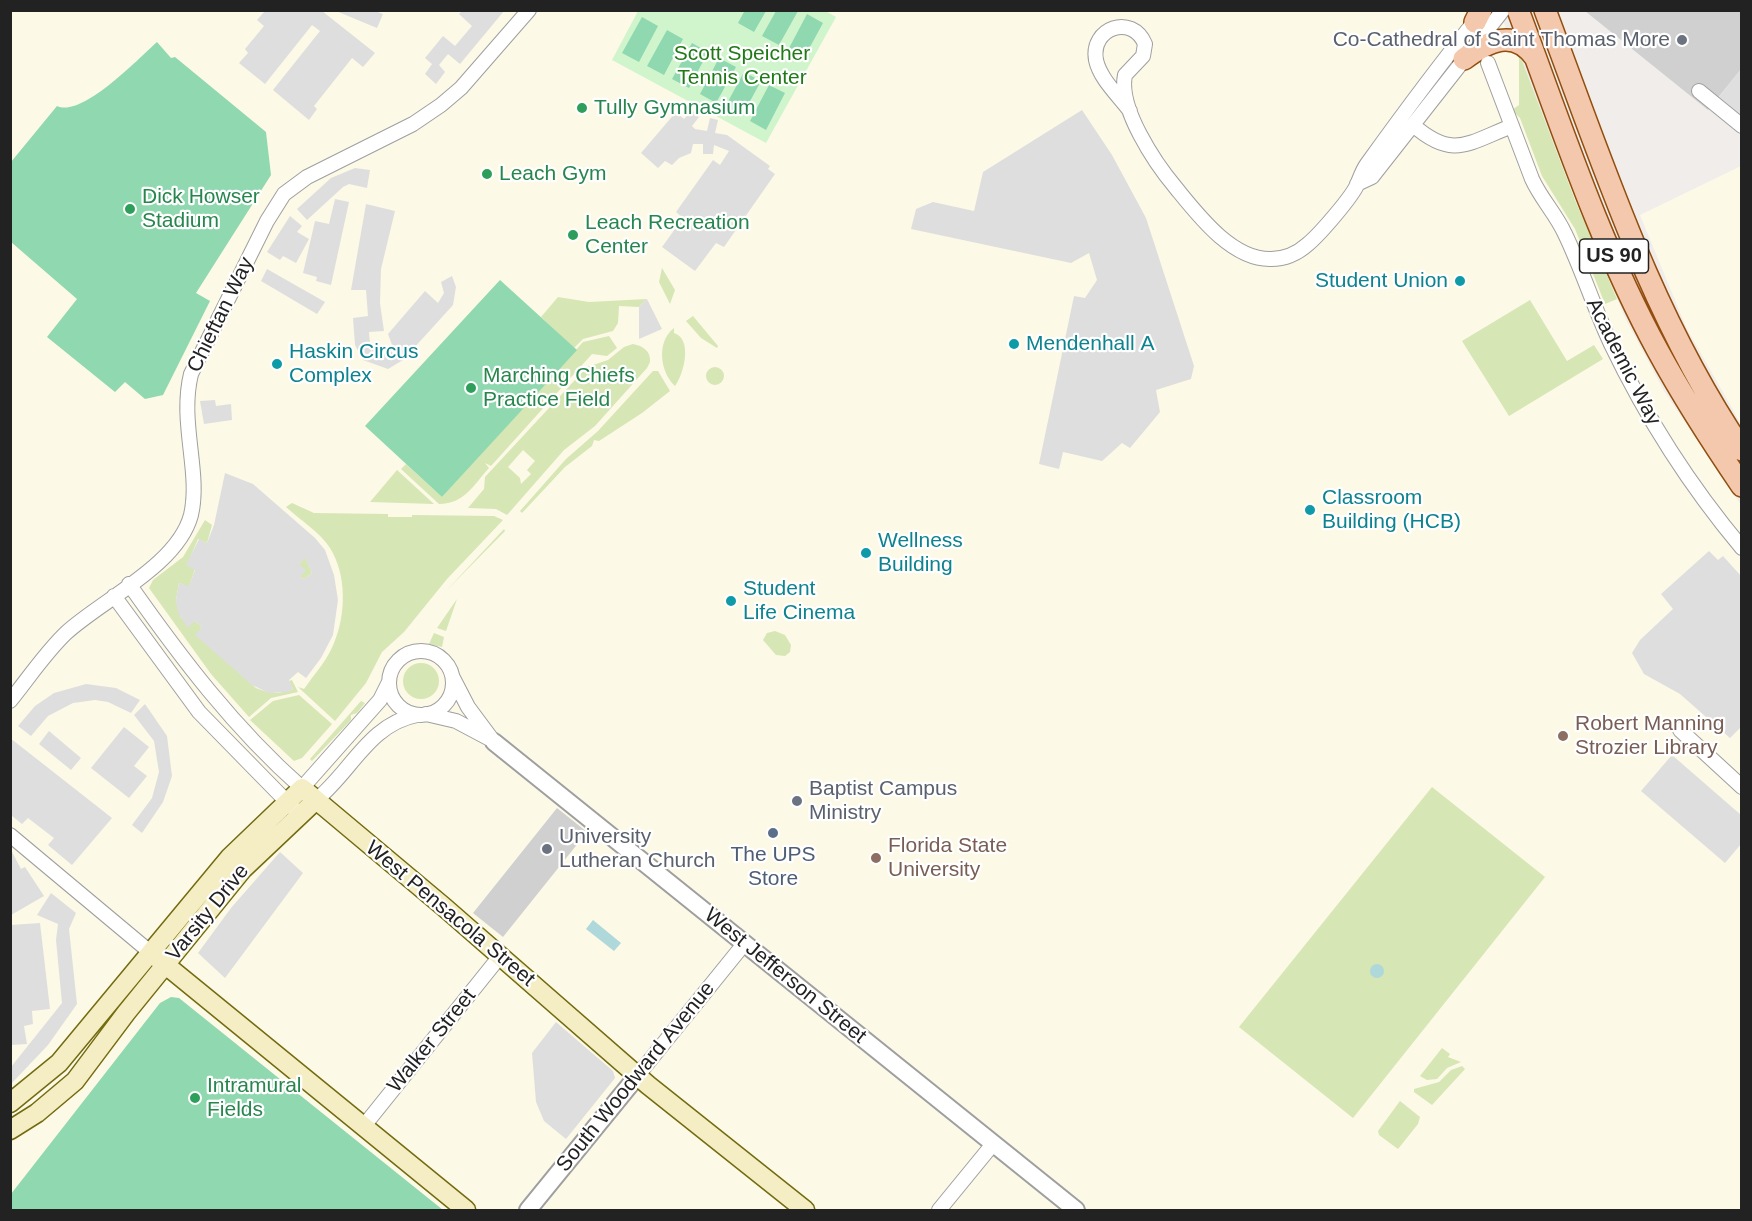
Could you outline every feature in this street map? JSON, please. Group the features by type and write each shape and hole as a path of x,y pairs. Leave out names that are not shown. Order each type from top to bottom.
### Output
{"main road":[{"name":"US 90","path":"1518,10 1588,197 1648,332 1699,422 1742,486"},
{"name":"US 90","path":"1545,10 1652,289 1693,374 1742,450"},
{"path":"1464,59 1489,43 1506,38 1524,45 1536,58"},
{"name":"Varsity Drive","path":"10,1103 59,1063 230,856 309,794"},
{"name":"West Pensacola Street","path":"309,794 501,955 638,1075 805,1210"},
{"name":"Varsity Drive","path":"10,1130 37,1113 75,1081 293,808"},
{"path":"150,952 466,1210"}],"street":[{"name":"Chieftan Way","path":"10,701 65,634 171,549 188,525 193,490 186,400 191,374 267,220 284,194 307,177 413,124 441,105 461,88 529,10"},
{"path":"1358,184 1372,177 1503,10"},
{"path":"1130,111 1101,72 1096,59 1100,39 1109,30 1119,26 1135,30 1145,47 1143,56 1124,78 1125,96 1130,111 1155,159 1182,195 1230,243 1255,257 1277,259 1303,249 1316,237 1358,184 1372,157 1480,14"},
{"name":"Academic Way","path":"1488,63 1540,197 1566,235 1588,292 1634,388 1683,470 1742,548"},
{"path":"1699,91 1742,126"},
{"path":"1413,125 1432,141 1449,147 1464,144 1512,126"},
{"name":"West Pensacola Street","path":"129,584 217,703 254,743 309,794"},
{"path":"114,596 194,705 293,808"},
{"path":"417,651 438,656 447,664 452,675 453,688 449,699 437,710 423,715 400,707 393,697 389,682 396,663 403,656 417,651"},
{"name":"West Jefferson Street","path":"452,675 468,707 494,742"},
{"name":"Varsity Drive","path":"309,794 380,700 389,682"},
{"name":"Varsity Drive","path":"309,794 328,790 380,730 393,722 423,715"},
{"name":"West Jefferson Street","path":"423,715 456,721 494,742 1076,1210"},
{"path":"1680,730 1742,787"},
{"path":"10,835 150,952"},
{"name":"South Woodward Avenue","path":"528,1210 744,944"},
{"name":"Walker Street","path":"363,1127 501,955"},
{"path":"939,1210 993,1144"}],"shaded area":[{"name":"Florida State University","path":"10,11 1499,11 1625,318 1664,391 1741,505 1741,1210 11,1210"},
{"path":"265,11 322,11 375,53 363,67 352,58 314,106 317,109 309,120 273,90 320,31 312,25 265,84 239,63 248,53 245,49 264,26 257,20"},
{"path":"336,11 375,11 383,14 377,28"},
{"path":"462,11 504,11 460,64 448,54 439,65 445,72 436,84 425,74 432,64 425,58 443,36 455,46 472,26 459,14"},
{"name":"Co-Cathedral of Saint Thomas More","path":"1585,11 1741,11 1741,69 1708,110"},
{"path":"1741,69 1742,115 1719,97"},
{"path":"692,110 699,117 692,126 695,129 707,131 710,118 718,120 715,133 727,135 770,166 768,169 775,174 724,247 716,243 695,271 662,247 683,218 676,212 713,160 720,165 729,151 714,145 713,154 703,154 703,144 693,144 691,153 679,158 672,165 665,161 658,168 641,153 676,112 684,119"},
{"path":"1082,110 1112,155 1146,218 1194,366 1191,379 1156,390 1160,412 1130,448 1122,443 1102,461 1063,452 1059,469 1039,464 1074,296 1085,298 1097,280 1089,253 1071,263 911,229 916,209 933,202 974,211 983,172"},
{"path":"1741,166 1741,424 1686,327 1640,215"},
{"path":"355,168 370,170 367,188 349,184 343,187 307,220 297,209 331,178"},
{"path":"335,199 349,202 331,285 316,281 317,277 303,273 315,221 329,224"},
{"path":"366,204 395,211 381,269 380,303 384,331 369,332 370,343 376,354 388,354 394,350 388,334 425,291 438,303 444,293 441,282 452,276 456,287 453,305 403,360 388,369 363,360 355,345 353,318 368,316 366,290 351,290"},
{"path":"290,216 302,226 297,232 309,239 296,263 283,256 280,260 267,252"},
{"path":"267,269 325,302 317,314 261,281"},
{"path":"647,299 662,329 639,339 639,307"},
{"path":"215,400 216,406 231,404 232,420 204,424 200,401"},
{"path":"225,473 253,484 315,538 325,550 334,575 338,600 333,635 321,658 306,678 298,672 289,680 293,689 287,692 269,693 252,685 195,635 202,627 195,621 188,628 178,613 176,600 179,583 189,586 195,570 186,565 199,539 207,543 214,525","holes":["305,558 312,573 304,579 300,577 306,570 299,564"]},
{"path":"1709,551 1718,560 1723,556 1741,576 1741,727 1730,738 1680,694 1644,674 1632,653 1640,640 1673,609 1661,594"},
{"path":"86,684 116,688 140,700 131,713 108,702 95,700 73,703 48,716 31,736 18,726 35,706 54,693"},
{"path":"145,704 167,736 172,776 163,802 142,833 132,825 152,798 159,772 154,741 134,715"},
{"path":"124,727 149,747 134,766 147,776 129,798 91,768"},
{"path":"49,731 81,758 71,770 39,744"},
{"path":"10,738 112,818 72,865 48,845 54,838 28,818 22,824 11,815"},
{"path":"1672,755 1741,815 1741,844 1725,863 1641,791"},
{"path":"557,808 587,832 503,937 473,913"},
{"path":"11,850 21,869 25,867 44,896 11,915"},
{"path":"280,852 303,873 225,978 198,953 231,908"},
{"path":"51,893 76,913 69,929 77,1004 48,1045 11,1084 11,1067 62,1003 56,940 58,924 37,915"},
{"path":"40,923 50,1009 32,1011 33,1024 24,1026 27,1044 11,1045 11,925"},
{"path":"556,1022 613,1071 615,1078 566,1139 544,1121 536,1102 532,1053"}],"green space":[{"path":"745,10 766,11 754,32 738,23"},
{"name":"Scott Speicher Tennis Center","path":"824,10 836,17 766,143 612,60 638,11"},
{"path":"776,11 798,11 779,45 762,36"},
{"path":"807,14 823,23 804,58 788,50"},
{"path":"642,17 658,26 639,62 622,53"},
{"path":"667,30 683,39 664,75 647,66"},
{"name":"Dick Howser Stadium","path":"157,42 171,58 175,57 266,132 271,175 196,293 210,301 163,395 145,399 125,382 115,392 47,337 77,299 11,242 11,162 57,106 68,107 95,96"},
{"path":"692,43 708,52 689,88 672,79"},
{"path":"1519,53 1575,200 1617,299 1605,304 1575,229 1542,176 1520,118 1512,110 1519,105"},
{"path":"719,58 736,67 716,103 700,94"},
{"path":"744,72 761,81 742,116 725,107"},
{"path":"769,85 785,93 766,130 750,121"},
{"path":"662,268 675,290 670,304 659,282"},
{"name":"Marching Chiefs Practice Field","path":"500,280 577,350 442,497 365,426"},
{"path":"558,297 589,302 647,299 639,307 619,306 618,323 613,331 583,339 574,348 541,317"},
{"path":"1530,300 1567,361 1594,345 1603,359 1509,416 1462,341"},
{"path":"693,316 718,346 717,348 701,338 686,321"},
{"path":"674,328 674,333 680,337 685,349 684,366 675,386 666,373 662,357 664,341"},
{"path":"609,336 617,348 607,356 592,354 491,466 485,463 489,468 468,492 456,501 439,504 401,469 406,464 442,497 583,342"},
{"path":"633,344 643,348 648,352 650,362 595,426 564,450 507,515 496,509 468,508 484,489 485,477 587,367 608,360 624,347","holes":["523,450 535,461 527,470 531,474 521,484 520,478 508,467"]},
{"path":"711,367 719,367 724,372 722,383 711,385 706,380 706,372"},
{"path":"653,371 658,371 670,391 642,413 599,441 594,440 592,446 565,467 522,513 520,511 566,459 598,431"},
{"path":"397,470 434,504 370,502"},
{"path":"292,503 314,513 388,514 388,517 494,516 503,520 447,579 404,632 382,652 366,683 335,721 298,687 304,689 334,643 341,620 342,583 336,559 330,548 315,531 286,507"},
{"path":"205,520 212,525 207,543 198,539 187,565 195,569 189,587 179,583 176,600 181,618 195,621 202,627 196,635 256,688 279,693 293,689 289,681 292,680 298,692 271,698 249,717 211,674 149,588 153,580 183,557"},
{"path":"504,529 505,531 446,591"},
{"path":"305,557 312,573 304,579 300,577 299,564"},
{"path":"457,599 446,631 437,628"},
{"path":"775,631 785,635 791,645 790,652 785,656 776,655 763,640 767,633"},
{"path":"434,633 444,637 442,647 429,644"},
{"path":"421,663 434,668 439,681 434,694 421,699 408,694 403,681 408,668"},
{"path":"299,695 332,724 302,758 294,761 250,720 273,701"},
{"path":"361,701 365,703 357,713 351,715 351,720 312,761 310,759"},
{"path":"1432,787 1545,877 1353,1118 1239,1027"},
{"name":"Intramural Fields","path":"171,997 179,998 443,1210 11,1210 11,1194 160,1003"},
{"path":"1442,1048 1450,1054 1448,1057 1461,1062 1447,1068 1437,1079 1427,1080 1420,1076"},
{"path":"1462,1066 1465,1069 1432,1105 1414,1092 1414,1089 1439,1082 1451,1070"},
{"path":"1400,1101 1420,1117 1418,1124 1398,1149 1379,1135 1378,1131"}],"water":[{"path":"593,920 621,943 614,951 586,929"},
{"path":"1377,964 1382,966 1384,971 1382,976 1377,978 1372,976 1370,971 1372,966"}],"place":[{"name":"Co-Cathedral of Saint Thomas More","path":"1682,40"},
{"name":"Tully Gymnasium","path":"582,108"},
{"name":"Leach Gym","path":"487,174"},
{"name":"Dick Howser Stadium","path":"130,209"},
{"name":"Leach Recreation Center","path":"573,235"},
{"name":"Student Union","path":"1460,281"},
{"name":"Mendenhall A","path":"1014,344"},
{"name":"Haskin Circus Complex","path":"277,364"},
{"name":"Marching Chiefs Practice Field","path":"471,388"},
{"name":"Classroom Building (HCB)","path":"1310,510"},
{"name":"Wellness Building","path":"866,553"},
{"name":"Student Life Cinema","path":"731,601"},
{"name":"Robert Manning Strozier Library","path":"1563,736"},
{"name":"Baptist Campus Ministry","path":"797,801"},
{"name":"The UPS Store","path":"773,833"},
{"name":"University Lutheran Church","path":"547,849"},
{"name":"Florida State University","path":"876,858"},
{"name":"Intramural Fields","path":"195,1098"}]}
